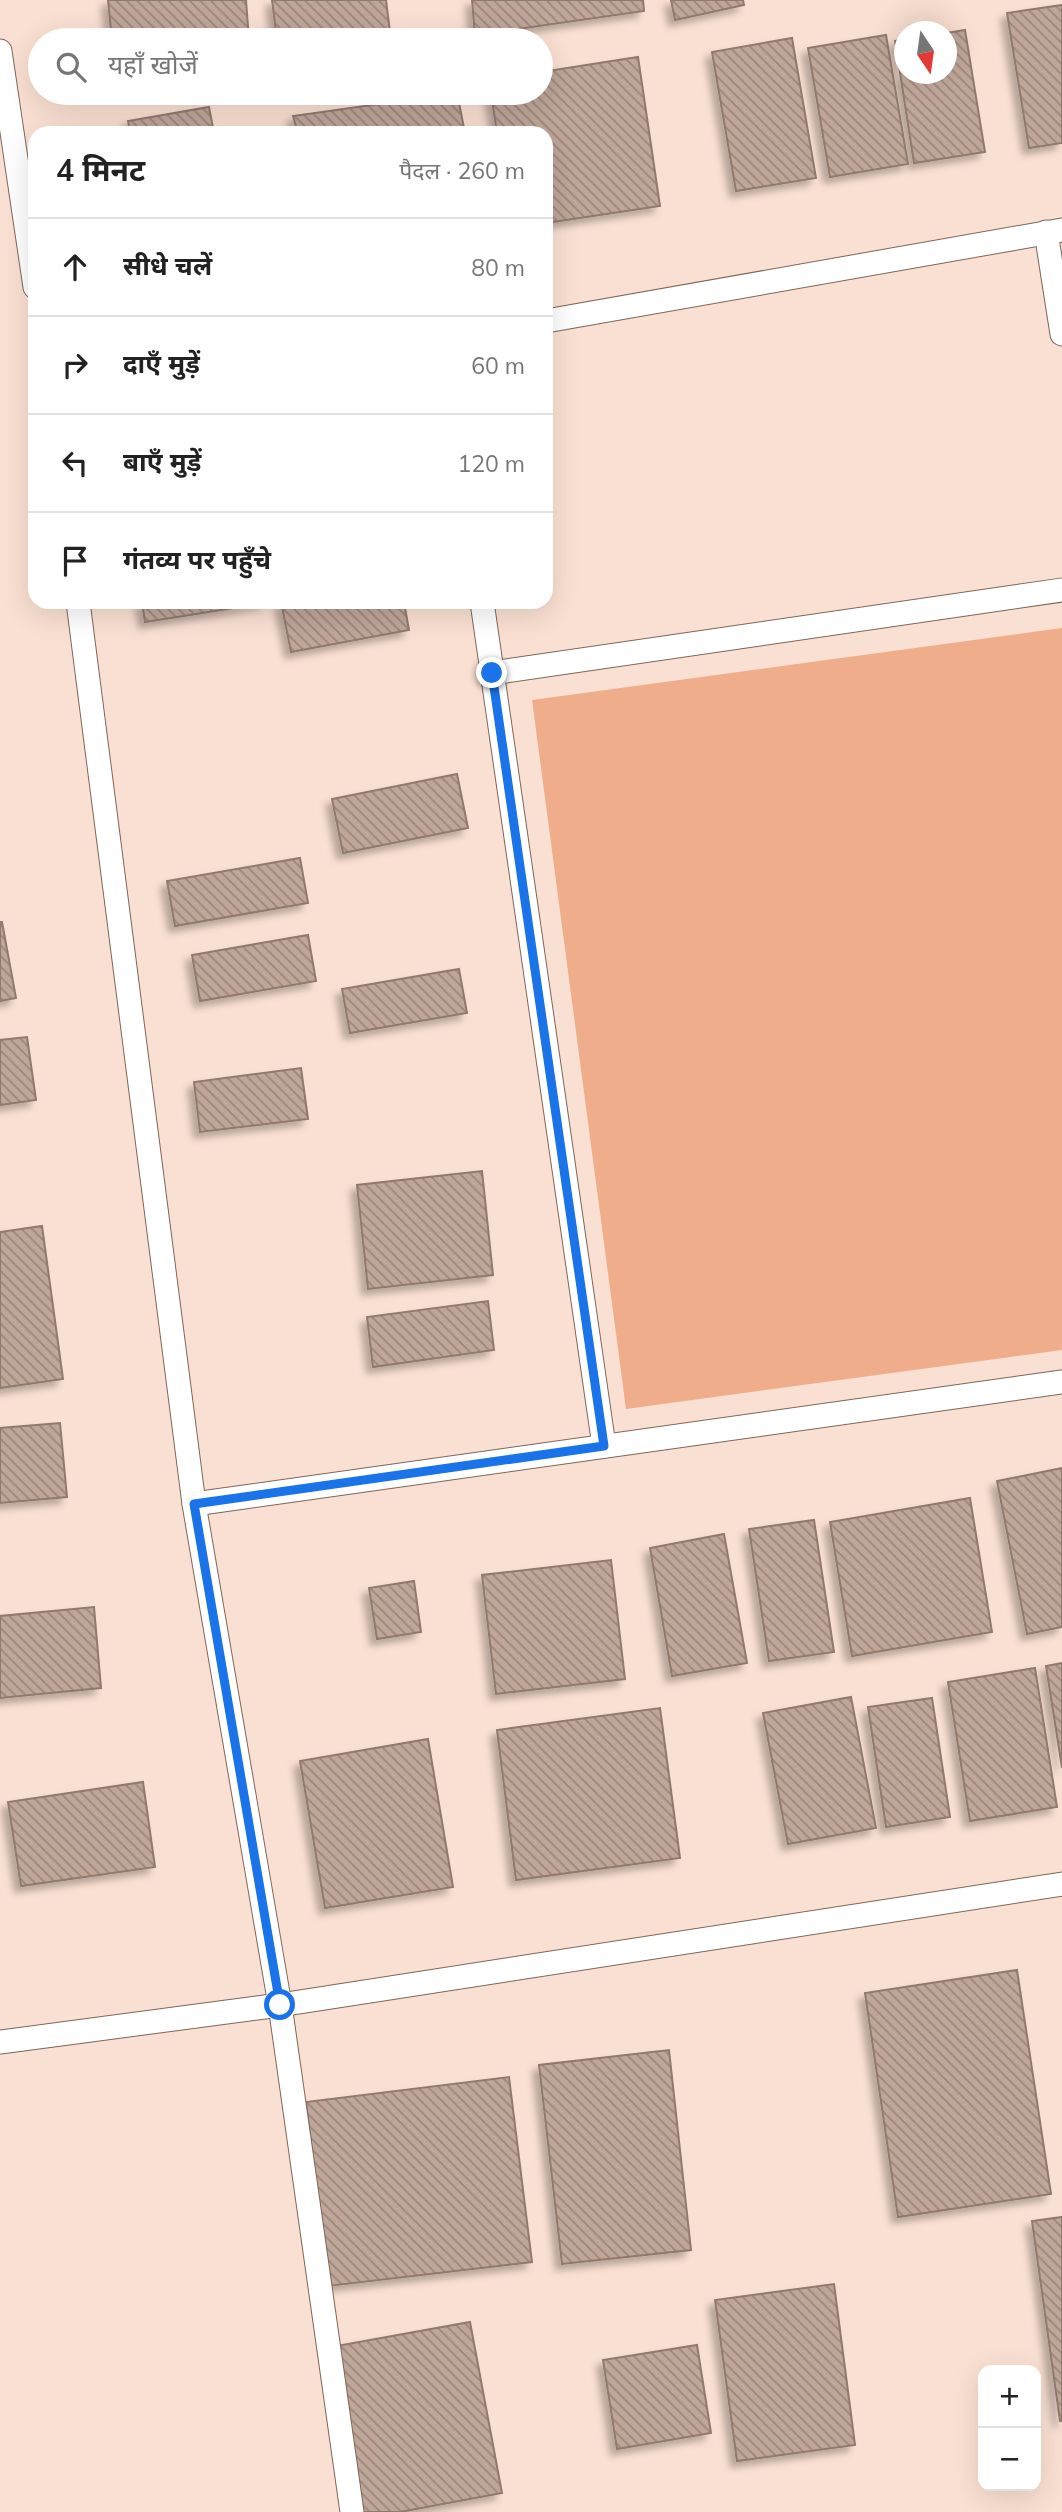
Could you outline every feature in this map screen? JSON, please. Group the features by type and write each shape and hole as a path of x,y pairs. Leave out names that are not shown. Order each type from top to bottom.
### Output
{"lane":[{"path":"0,51 28,240"},
{"path":"553,320 1054,231 1062,334"},
{"path":"492,673 1062,590"},
{"path":"79,609 194,1504 280,2005 352,2512"},
{"path":"483,609 604,1446"},
{"path":"194,1504 1062,1382"},
{"path":"0,2042 280,2005 1062,1884"}],"shaded area":[{"path":"1062,628 1062,1350 626,1409 532,700"}],"building":[{"path":"108,0 246,0 248,28 111,28"},
{"path":"272,0 386,0 390,28 276,28"},
{"path":"472,0 643,0 644,11 524,28 474,28"},
{"path":"671,0 743,0 744,5 675,20"},
{"path":"1062,5 1062,143 1029,148 1007,13"},
{"path":"965,30 985,152 914,163 902,84 957,84 957,31"},
{"path":"886,35 908,164 830,177 808,48"},
{"path":"792,38 816,178 736,191 712,52"},
{"path":"638,57 660,206 553,222 553,126 496,126 493,105 553,105 553,70"},
{"path":"371,105 459,105 464,126 296,126 293,116"},
{"path":"209,107 213,126 129,126 128,121"},
{"path":"143,609 228,609 145,622"},
{"path":"282,609 405,609 409,630 291,652"},
{"path":"457,774 468,828 343,853 332,799"},
{"path":"300,858 308,903 175,926 167,881"},
{"path":"0,922 16,998 0,1001"},
{"path":"308,935 316,981 200,1001 192,955"},
{"path":"459,969 467,1013 350,1033 342,989"},
{"path":"27,1037 36,1100 0,1105 0,1040"},
{"path":"301,1068 308,1119 200,1132 194,1082"},
{"path":"482,1171 493,1275 368,1289 357,1185"},
{"path":"42,1226 63,1379 0,1388 0,1232"},
{"path":"488,1301 494,1350 373,1367 367,1317"},
{"path":"60,1423 67,1497 0,1503 0,1428"},
{"path":"1062,1468 1062,1627 1027,1634 997,1481"},
{"path":"970,1498 992,1632 852,1656 830,1522"},
{"path":"814,1520 834,1652 769,1661 749,1529"},
{"path":"724,1534 747,1663 672,1676 650,1548"},
{"path":"611,1560 625,1679 496,1694 482,1575"},
{"path":"414,1581 421,1632 377,1639 369,1588"},
{"path":"94,1607 101,1688 0,1698 0,1616"},
{"path":"1062,1663 1062,1768 1046,1666"},
{"path":"1035,1668 1057,1807 970,1821 948,1682"},
{"path":"851,1697 876,1828 788,1844 763,1713"},
{"path":"932,1698 950,1817 886,1827 868,1707"},
{"path":"660,1708 680,1858 516,1880 497,1730"},
{"path":"428,1739 453,1887 325,1908 300,1761"},
{"path":"143,1782 155,1867 21,1886 8,1802"},
{"path":"1017,1970 1051,2194 898,2217 865,1993"},
{"path":"669,2050 691,2250 562,2264 539,2065"},
{"path":"509,2077 532,2262 328,2286 306,2102"},
{"path":"1062,2217 1062,2421 1060,2421 1032,2221"},
{"path":"834,2284 855,2445 737,2461 715,2300"},
{"path":"470,2322 502,2493 400,2512 362,2512 331,2347"},
{"path":"697,2345 711,2433 617,2449 603,2360"}],"route":[{"path":"280,2005 194,1504 604,1446 492,673"}]}
